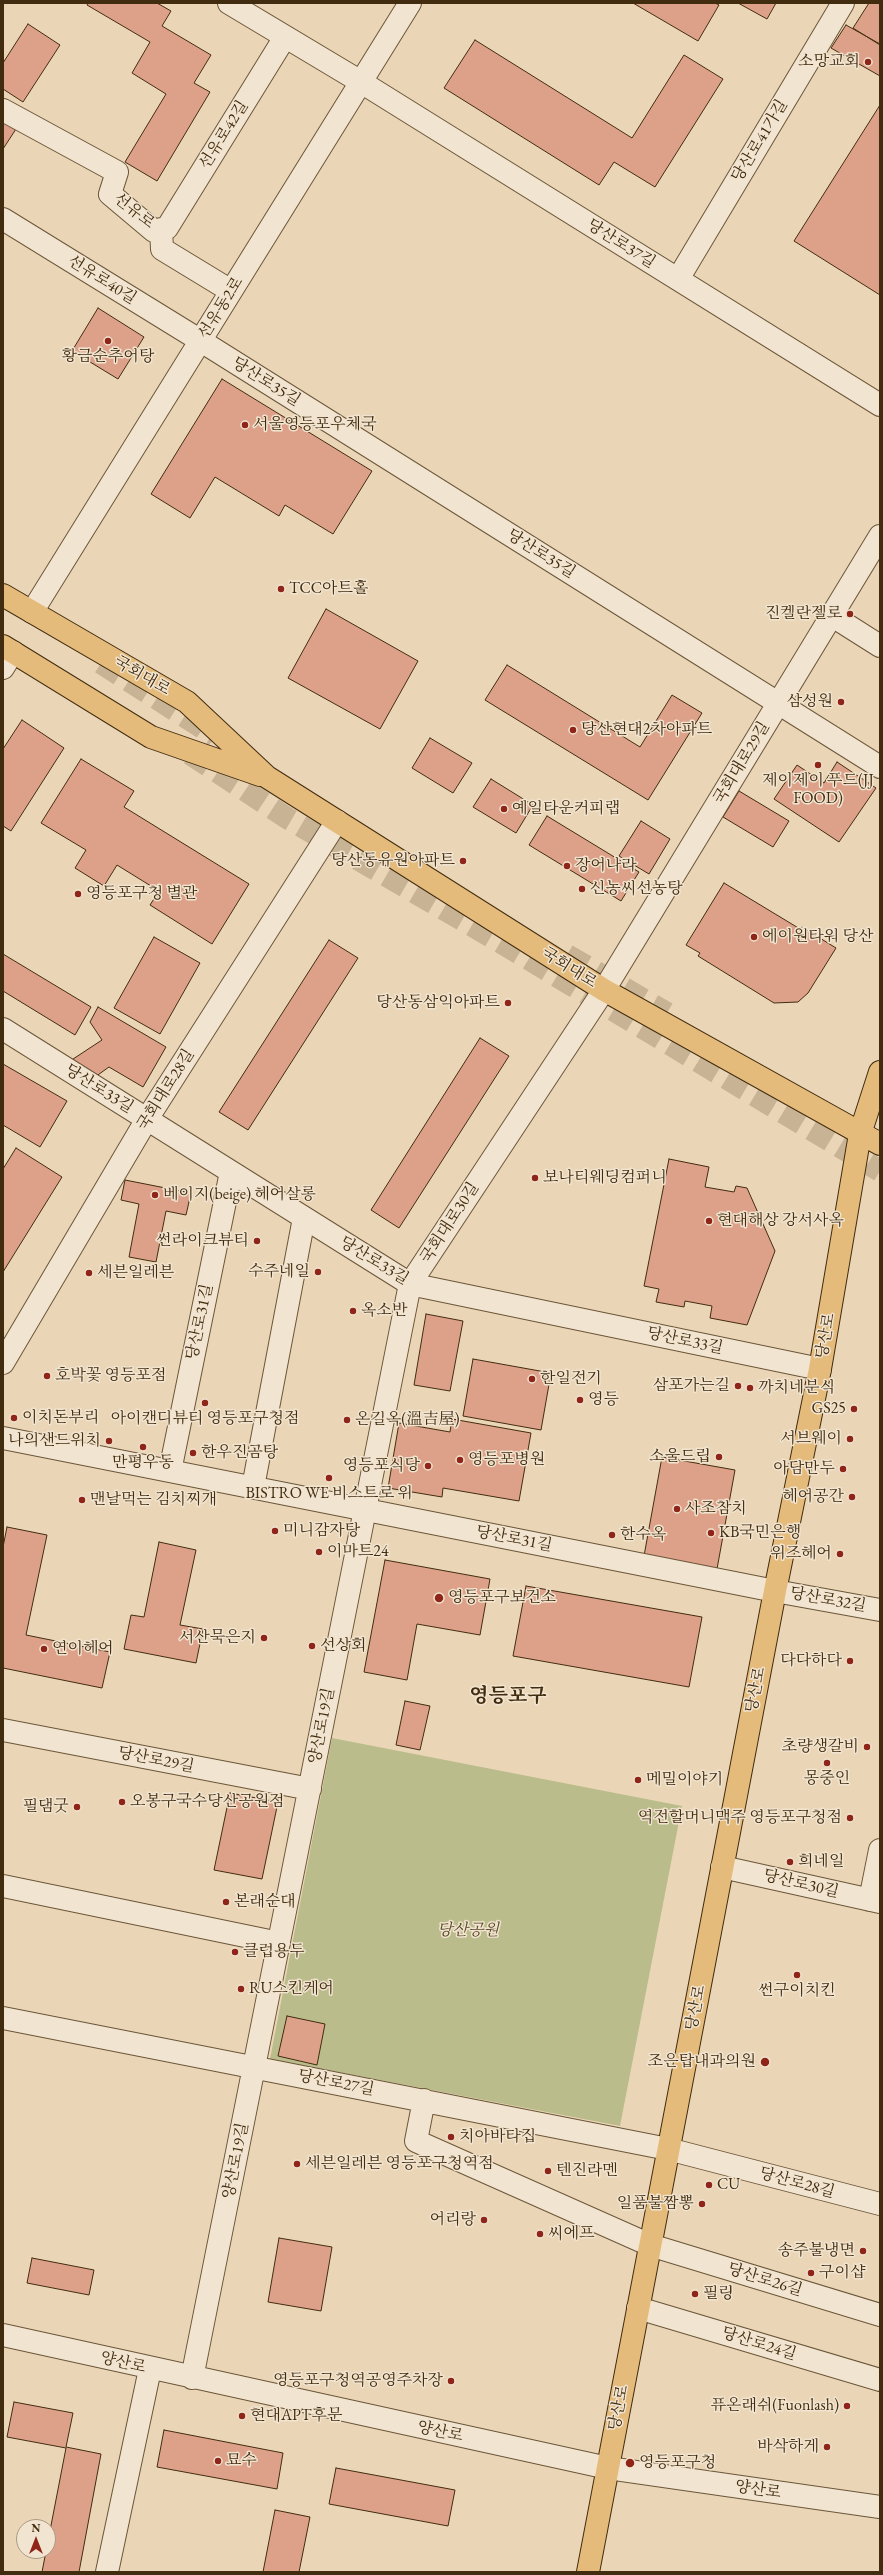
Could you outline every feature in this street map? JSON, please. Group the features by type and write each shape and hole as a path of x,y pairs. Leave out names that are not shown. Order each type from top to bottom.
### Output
{"main road":[{"name":"국회대로","path":"3,595 187,702 267,777 604,990 880,1144"},
{"name":"국회대로","path":"6,656 151,737 267,777"},
{"name":"당산로","path":"588,2572 775,1591 820,1369 860,1134 880,1072"},
{"path":"860,1134 880,1113"}],"street":[{"path":"229,3 361,82"},
{"name":"선유동2로","path":"32,612 410,3"},
{"name":"당산로41가길","path":"678,279 843,3"},
{"name":"선유로42길","path":"161,229 167,228 285,37"},
{"name":"당산로37길","path":"361,82 880,405"},
{"name":"선유로","path":"3,110 117,172 110,194 154,231 161,229 162,249 232,291"},
{"name":"선유로40길","path":"3,219 201,341"},
{"name":"당산로35길","path":"201,341 880,767"},
{"name":"국회대로29길","path":"604,990 880,536"},
{"path":"831,615 880,646"},
{"name":"국회대로28길","path":"3,1363 147,1119 337,821"},
{"name":"국회대로30길","path":"365,1509 410,1284 604,990"},
{"name":"당산로33길","path":"3,1029 410,1284 820,1369"},
{"name":"당산로31길","path":"170,1471 231,1172"},
{"path":"253,1487 304,1218"},
{"name":"당산로31길","path":"3,1438 775,1591"},
{"name":"양산로19길","path":"192,2378 365,1509"},
{"name":"당산로32길","path":"775,1591 880,1610"},
{"name":"당산로29길","path":"3,1730 310,1789"},
{"path":"875,1901 880,1850"},
{"name":"당산로30길","path":"722,1867 875,1901"},
{"path":"3,1886 279,1943"},
{"name":"당산로27길","path":"3,2018 668,2149"},
{"path":"424,2100 416,2141 650,2245"},
{"name":"당산로28길","path":"668,2149 880,2204"},
{"name":"당산로26길","path":"650,2245 880,2315"},
{"name":"당산로24길","path":"638,2308 880,2380"},
{"name":"양산로","path":"3,2335 150,2369 608,2468 880,2507"},
{"path":"107,2572 150,2369"}],"green space":[{"name":"당산공원","path":"332,1738 682,1806 620,2126 270,2059"}],"building":[{"path":"88,3 157,3 171,11 162,26 211,55 194,83 210,92 157,181 125,162 166,94 132,73 150,42 87,5"},
{"path":"633,3 715,3 719,5 698,41"},
{"path":"738,3 776,3 767,19"},
{"path":"869,3 880,3 880,45 853,28"},
{"path":"28,24 60,45 23,102 3,89 3,63"},
{"name":"소망교회","path":"846,25 880,44 880,76 831,48"},
{"path":"475,40 632,138 684,55 723,79 655,187 614,162 599,185 444,88"},
{"path":"880,105 880,295 794,241"},
{"path":"3,121 16,129 3,149"},
{"path":"98,308 144,337 118,379 72,351"},
{"name":"서울영등포우체국","path":"222,379 372,471 333,534 285,505 279,516 215,477 190,518 151,494"},
{"path":"326,609 418,661 380,729 288,678"},
{"name":"당산현대2차아파트","path":"507,665 640,747 672,695 702,713 648,800 485,700"},
{"path":"22,720 64,748 11,831 3,826 3,749"},
{"path":"430,738 472,763 453,793 412,768"},
{"path":"81,759 134,791 124,807 249,884 212,944 150,905 159,891 117,865 104,886 75,868 86,850 41,823"},
{"path":"837,762 876,788 839,842 774,799 797,765 824,783"},
{"path":"491,779 533,805 516,833 473,807"},
{"path":"739,791 789,821 773,847 723,817"},
{"path":"547,816 639,872 621,901 529,845"},
{"path":"641,821 670,839 649,874 619,856"},
{"name":"에이원타워 당산","path":"724,883 800,929 802,927 836,948 808,993 798,1002 774,1003 698,956 700,953 686,945"},
{"path":"154,937 200,963 160,1034 114,1008"},
{"path":"329,940 358,958 248,1130 219,1112"},
{"path":"3,954 91,1007 75,1035 3,991"},
{"path":"98,1007 166,1047 143,1087 109,1067 95,1077 70,1061 102,1040 90,1022"},
{"path":"480,1038 509,1056 399,1228 371,1210"},
{"path":"3,1064 67,1101 40,1147 3,1125"},
{"path":"16,1148 62,1177 3,1272 3,1169"},
{"name":"현대해상 강서사옥","path":"669,1159 709,1167 705,1187 734,1192 736,1186 747,1188 775,1251 747,1325 710,1318 712,1306 685,1301 684,1307 656,1302 659,1289 644,1286"},
{"path":"125,1180 191,1193 186,1215 166,1211 156,1262 129,1257 139,1204 121,1200"},
{"path":"426,1314 463,1321 450,1391 414,1385"},
{"path":"473,1359 551,1373 541,1430 463,1416"},
{"name":"영등포병원","path":"452,1419 531,1433 519,1501 443,1488 442,1497 388,1488 399,1423 450,1432"},
{"path":"662,1457 735,1470 717,1569 644,1556"},
{"path":"7,1527 47,1535 26,1635 110,1652 102,1688 3,1668 3,1547"},
{"path":"159,1542 196,1550 180,1625 203,1629 196,1663 124,1649 131,1615 144,1617"},
{"path":"385,1560 490,1579 480,1635 417,1624 407,1680 364,1672"},
{"path":"526,1586 702,1617 689,1687 513,1656"},
{"path":"405,1701 430,1706 420,1750 396,1745"},
{"path":"230,1793 278,1802 262,1879 214,1870"},
{"path":"287,2016 325,2024 317,2065 278,2056"},
{"path":"279,2238 332,2247 321,2311 268,2302"},
{"path":"32,2258 94,2270 89,2295 27,2283"},
{"path":"14,2402 73,2413 66,2447 101,2454 79,2572 42,2572 45,2559 56,2559 56,2519 52,2519 66,2448 7,2437"},
{"path":"164,2430 283,2453 277,2489 157,2467"},
{"path":"336,2468 455,2490 448,2526 329,2504"},
{"path":"275,2510 310,2517 299,2572 263,2572"}],"tunnel":[{"path":"101,663 215,736"},
{"path":"190,754 287,818 505,945 880,1171"},
{"path":"567,955 667,1013"}],"place":[{"name":"소망교회","path":"868,62"},
{"name":"황금순추어탕","path":"108,341"},
{"name":"서울영등포우체국","path":"245,425"},
{"name":"TCC아트홀","path":"281,589"},
{"name":"진켈란젤로","path":"850,614"},
{"name":"삼성원","path":"841,702"},
{"name":"당산현대2차아파트","path":"573,730"},
{"name":"제이제이 푸드(JJ FOOD)","path":"818,765"},
{"name":"예일타운커피랩","path":"504,809"},
{"name":"당산동유원아파트","path":"463,861"},
{"name":"장어나라","path":"567,866"},
{"name":"신농씨선농탕","path":"582,889"},
{"name":"영등포구청 별관","path":"78,894"},
{"name":"에이원타워 당산","path":"754,937"},
{"name":"당산동삼익아파트","path":"508,1003"},
{"name":"보나티웨딩컴퍼니","path":"535,1178"},
{"name":"베이지(beige) 헤어살롱","path":"155,1195"},
{"name":"현대해상 강서사옥","path":"709,1221"},
{"name":"썬라이크뷰티","path":"257,1241"},
{"name":"수주네일","path":"318,1272"},
{"name":"세븐일레븐","path":"89,1273"},
{"name":"옥소반","path":"353,1311"},
{"name":"호박꽃 영등포점","path":"47,1376"},
{"name":"한일전기","path":"532,1379"},
{"name":"삼포가는길","path":"738,1386"},
{"name":"까치네분식","path":"750,1388"},
{"name":"영등","path":"580,1400"},
{"name":"아이캔디뷰티 영등포구청점","path":"205,1403"},
{"name":"GS25","path":"854,1409"},
{"name":"이치돈부리","path":"14,1418"},
{"name":"온길옥(溫吉屋)","path":"347,1420"},
{"name":"서브웨이","path":"850,1439"},
{"name":"나의샌드위치","path":"109,1441"},
{"name":"만평우동","path":"143,1447"},
{"name":"한우진곰탕","path":"193,1453"},
{"name":"소울드립","path":"719,1457"},
{"name":"영등포병원","path":"460,1460"},
{"name":"영등포식당","path":"428,1466"},
{"name":"아담만두","path":"843,1469"},
{"name":"BISTRO WE 비스트로 위","path":"329,1478"},
{"name":"헤어공간","path":"852,1497"},
{"name":"맨날먹는 김치찌개","path":"82,1500"},
{"name":"사조참치","path":"677,1509"},
{"name":"미니감자탕","path":"275,1531"},
{"name":"KB국민은행","path":"711,1533"},
{"name":"한수옥","path":"612,1535"},
{"name":"이마트24","path":"319,1552"},
{"name":"위즈헤어","path":"840,1554"},
{"name":"영등포구보건소","path":"439,1598"},
{"name":"서산묵은지","path":"264,1638"},
{"name":"선상회","path":"312,1646"},
{"name":"연이헤어","path":"44,1649"},
{"name":"다다하다","path":"850,1661"},
{"name":"초량생갈비","path":"867,1747"},
{"name":"몽중인","path":"827,1763"},
{"name":"메밀이야기","path":"638,1780"},
{"name":"오봉구국수당산공원점","path":"122,1802"},
{"name":"필댐굿","path":"77,1807"},
{"name":"역전할머니맥주 영등포구청점","path":"850,1818"},
{"name":"희네일","path":"790,1862"},
{"name":"본래순대","path":"226,1902"},
{"name":"클럽용두","path":"235,1952"},
{"name":"썬구이치킨","path":"797,1975"},
{"name":"RU스킨케어","path":"241,1989"},
{"name":"조은탑내과의원","path":"765,2062"},
{"name":"치아바타집","path":"451,2137"},
{"name":"세븐일레븐 영등포구청역점","path":"297,2164"},
{"name":"텐진라멘","path":"548,2171"},
{"name":"CU","path":"709,2185"},
{"name":"일품불짬뽕","path":"702,2204"},
{"name":"어리랑","path":"484,2220"},
{"name":"씨에프","path":"540,2234"},
{"name":"송주불냉면","path":"863,2251"},
{"name":"구이샵","path":"811,2273"},
{"name":"필링","path":"695,2294"},
{"name":"영등포구청역공영주차장","path":"451,2381"},
{"name":"퓨온래쉬(Fuonlash)","path":"847,2406"},
{"name":"현대APT후문","path":"242,2416"},
{"name":"바삭하게","path":"827,2447"},
{"name":"묘수","path":"218,2461"},
{"name":"영등포구청","path":"630,2463"}],"district":[{"name":"영등포구","path":"508,1697"}]}
